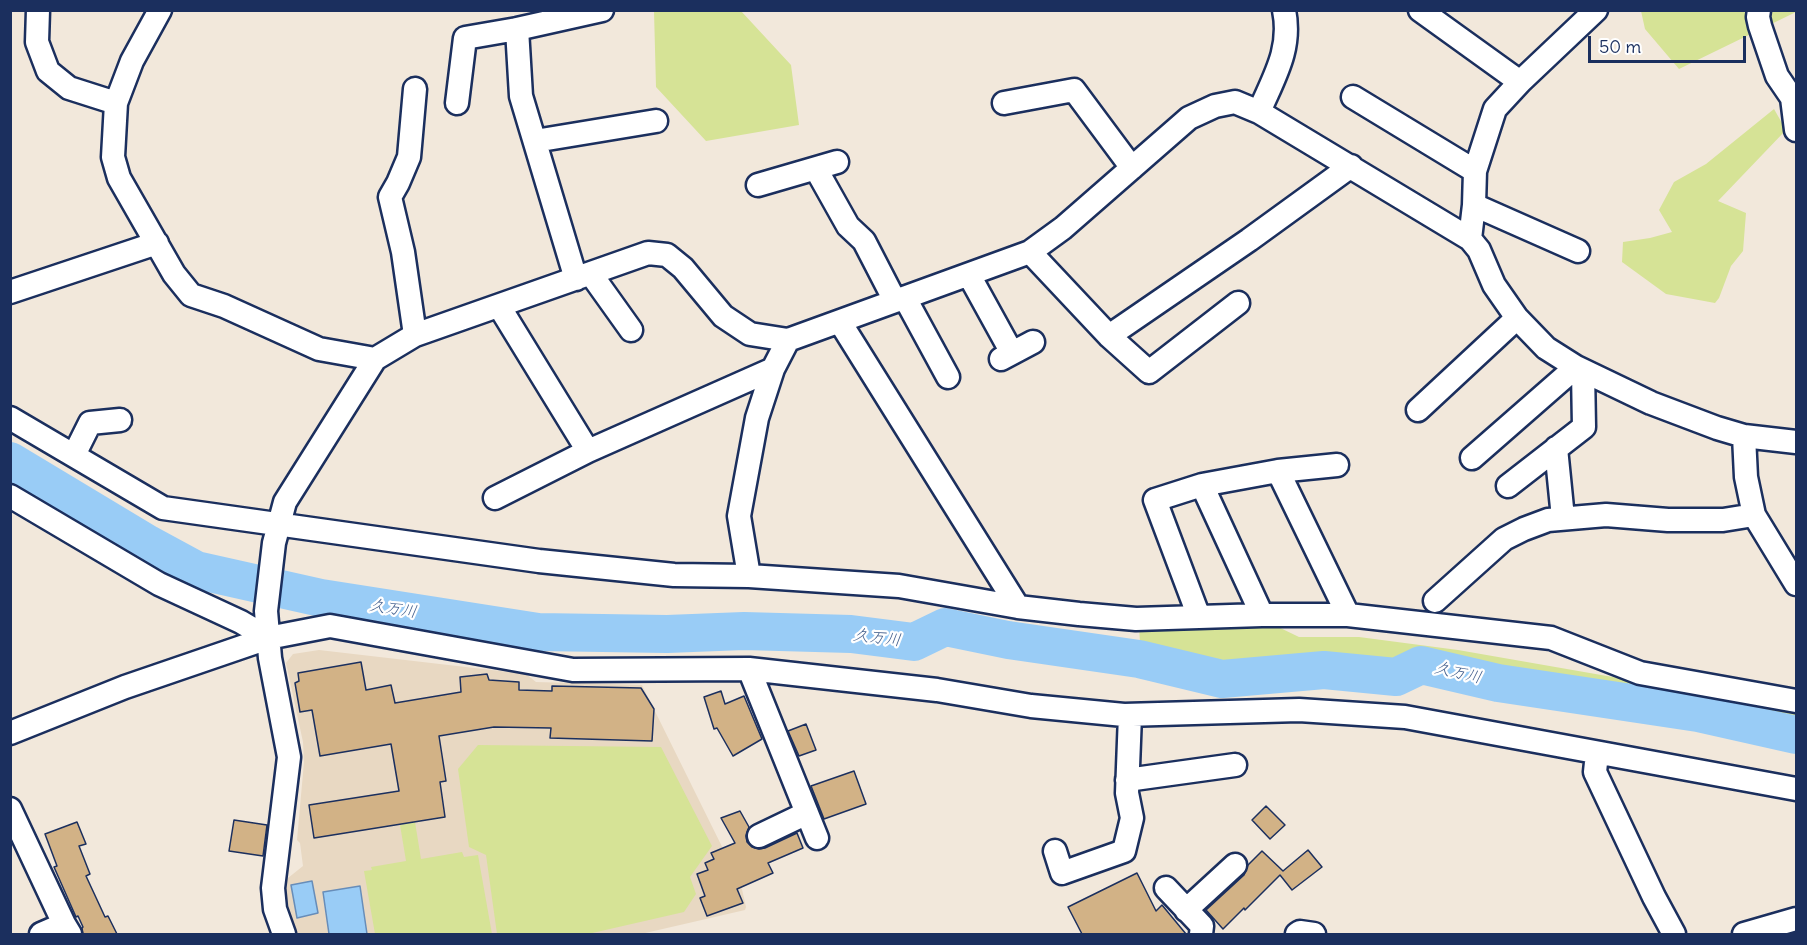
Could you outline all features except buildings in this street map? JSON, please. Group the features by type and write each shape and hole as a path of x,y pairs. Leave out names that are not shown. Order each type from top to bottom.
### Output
{"street":[{"path":"38,10 37,42 48,71 69,88 116,103"},
{"path":"160,10 132,61 116,103 113,157 119,178 174,274 190,295 224,306 319,349 375,358"},
{"path":"457,103 465,38 602,10"},
{"path":"1259,112 1284,52 1287,27 1284,10"},
{"path":"1420,10 1520,82"},
{"path":"1470,239 1475,171 1495,109 1596,10"},
{"path":"1759,10 1760,26 1777,76 1792,98 1797,130"},
{"path":"518,29 521,96 584,276 631,330"},
{"path":"415,89 408,157 390,197 403,252 415,335"},
{"path":"1004,103 1074,90 1132,168"},
{"path":"1353,97 1475,171"},
{"path":"284,934 275,909 273,888 289,757 270,658 267,611 277,533 285,502 375,358 415,335 648,253 667,255 683,268 723,316 750,334 788,340 1030,252 1063,228 1189,118 1215,106 1235,102 1259,112 1352,166 1470,239 1479,250 1494,285 1517,318 1546,348 1579,369 1651,403 1717,428 1744,436 1797,442"},
{"path":"535,141 656,121"},
{"path":"758,185 826,166 848,226 864,241 948,377"},
{"path":"1109,336 1352,166"},
{"path":"1474,205 1578,250"},
{"path":"10,292 157,243"},
{"path":"1030,252 1109,336 1149,372 1238,303"},
{"path":"969,274 1006,356 1033,342"},
{"path":"499,306 588,451"},
{"path":"1418,410 1517,318"},
{"path":"840,322 1018,607"},
{"path":"749,576 740,516 757,418 773,369 788,340"},
{"path":"495,498 588,451 773,369"},
{"path":"1508,486 1584,427 1579,369"},
{"path":"1472,458 1579,369"},
{"path":"10,418 163,508 277,533 674,575 749,576 899,586 1018,607 1136,619 1348,615 1551,638 1640,673 1797,700"},
{"path":"74,455 90,423 120,420"},
{"path":"1744,436 1746,477 1754,515 1797,584"},
{"path":"1556,448 1563,518"},
{"path":"1199,617 1155,500 1202,485 1278,471 1337,465"},
{"path":"1278,471 1348,615"},
{"path":"1202,485 1262,615"},
{"path":"10,496 159,584 241,622 268,638"},
{"path":"1435,601 1504,539 1548,519 1606,515 1668,520 1724,520 1754,515"},
{"path":"11,731 125,687 268,638 330,626 573,670 749,669 937,690 1031,706 1130,715 1299,710 1405,717 1797,789"},
{"path":"749,669 817,838"},
{"path":"1054,851 1062,873 1124,851 1132,818 1127,793 1130,715"},
{"path":"1597,753 1595,772 1674,934"},
{"path":"1127,780 1235,765"},
{"path":"10,808 67,929 41,934"},
{"path":"759,836 807,813"},
{"path":"1186,910 1235,865"},
{"path":"1166,888 1202,926 1201,934"},
{"path":"1744,934 1797,920"},
{"path":"1297,934 1300,932 1314,934"}],"shaded area":[{"path":"319,650 526,674 536,682 642,685 741,885 745,910 641,934 292,934 283,907 283,882 303,866 300,843 297,840 304,762 303,742 286,663 293,654"}],"green space":[{"path":"1796,10 1679,69 1645,29 1641,11"},
{"path":"654,11 741,11 791,65 799,125 706,141 656,87"},
{"path":"1774,109 1786,130 1718,201 1746,213 1743,251 1731,266 1715,303 1666,294 1622,262 1623,242 1672,232 1659,210 1674,182 1706,164"},
{"path":"1270,623 1299,637 1359,637 1458,650 1796,709 1796,724 1691,700 1675,701 1656,695 1596,689 1560,679 1404,655 1410,662 1394,668 1358,667 1328,659 1223,671 1169,660 1153,653 1140,643 1139,625"},
{"path":"478,745 661,747 712,846 690,877 696,894 684,912 588,934 497,934 486,855 469,847 458,769"},
{"path":"415,822 421,859 462,852 464,857 478,855 492,934 375,934 364,871 372,870 371,867 406,861 400,825"}],"water":[{"path":"312,881 318,913 297,918 291,885"},
{"path":"360,886 367,934 329,934 323,892"}],"waterway":[{"name":"久万川","path":"10,461 148,544 196,570 321,598 538,632 667,634 744,631 851,634 914,642 945,627 1008,640 1139,659 1222,679 1324,670 1396,677 1421,665 1498,683 1698,713 1796,735"}]}
